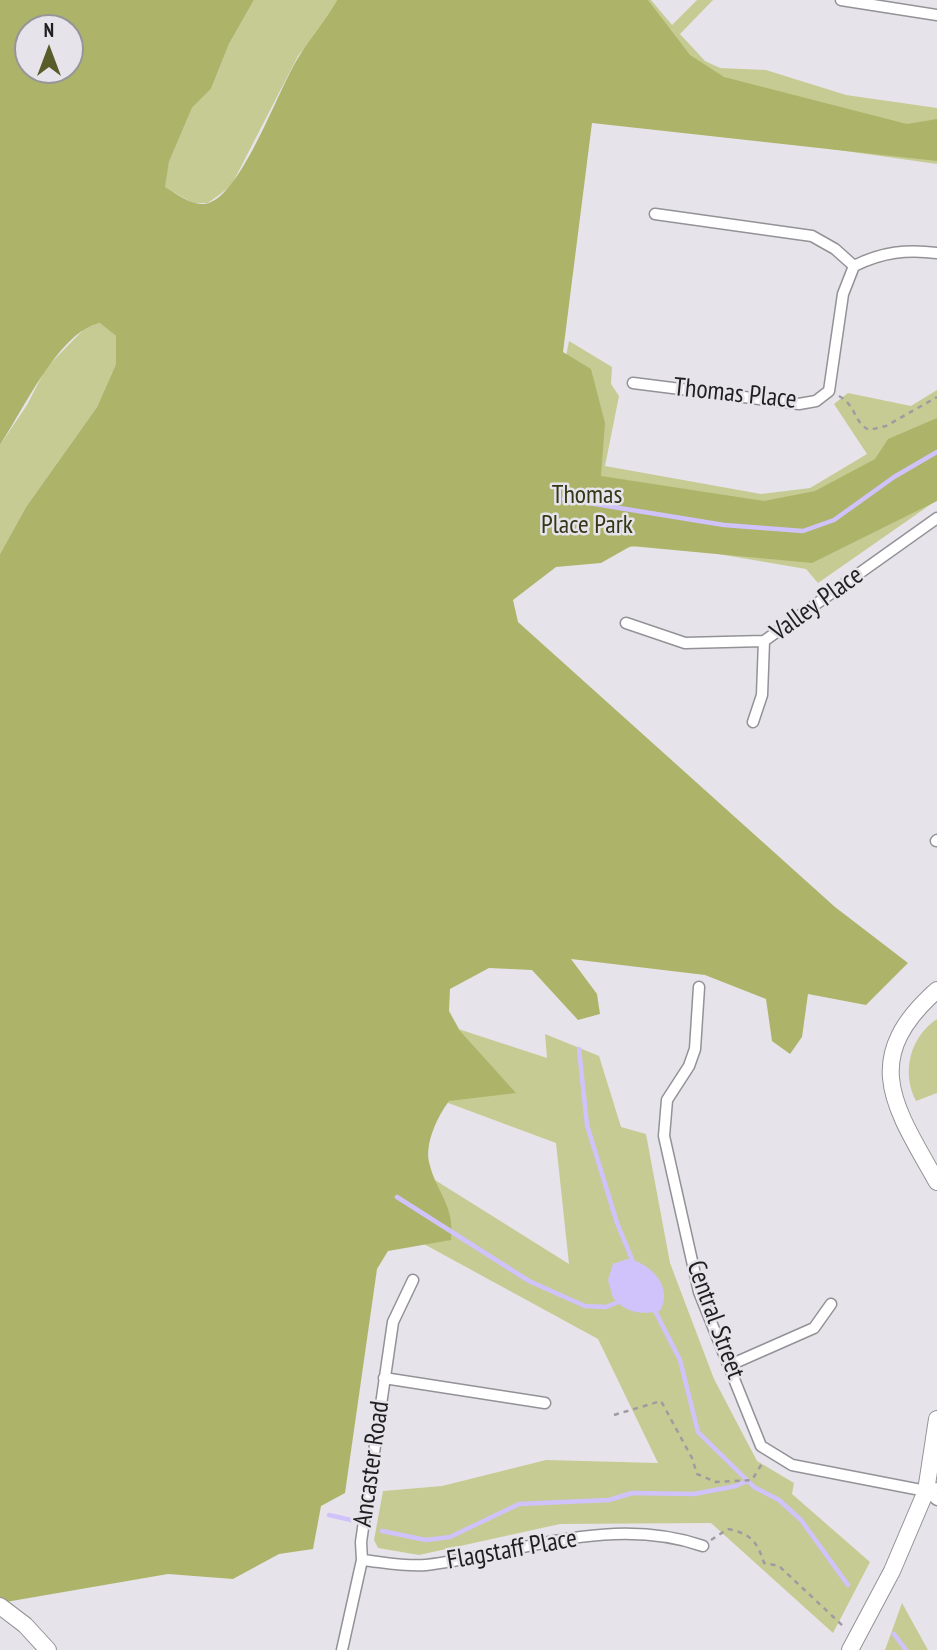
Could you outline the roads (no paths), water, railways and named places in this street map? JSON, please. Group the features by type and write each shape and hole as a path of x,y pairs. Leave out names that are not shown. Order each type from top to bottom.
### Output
{"street":[{"path":"842,0 937,15"},
{"path":"655,215 812,236 835,249 854,266 878,254 916,250 937,253"},
{"name":"Thomas Place","path":"633,383 799,404 816,401 830,391 843,294 854,266"},
{"name":"Valley Place","path":"753,722 762,695 764,641 937,518"},
{"path":"626,623 685,643 764,641"},
{"name":"Central Street","path":"699,987 695,1049 689,1066 667,1100 664,1136 699,1292 761,1446 792,1465 933,1493"},
{"path":"937,990 916,1009 892,1048 890,1079 900,1116 937,1182"},
{"name":"Ancaster Road","path":"342,1650 362,1560 361,1542 393,1322 413,1280"},
{"path":"730,1365 814,1328 831,1304"},
{"path":"384,1378 545,1403"},
{"path":"850,1650 933,1493 937,1419"},
{"name":"Flagstaff Place","path":"362,1560 424,1565 560,1537 670,1535 703,1546"},
{"path":"0,1606 25,1625 48,1650"}],"waterway":[{"path":"564,499 724,525 803,531 834,520 894,477 937,452"},
{"path":"579,1049 587,1125 617,1223 634,1264"},
{"path":"397,1197 529,1281 585,1306 606,1307 621,1301"},
{"path":"653,1307 680,1360 698,1432 754,1487 779,1500 801,1520 848,1585"},
{"path":"382,1531 426,1540 450,1537 519,1504 609,1500 632,1493 694,1494 736,1486 747,1481"},
{"path":"329,1515 351,1520"},
{"path":"894,1634 906,1650"}],"park label":[{"name":"Thomas Place Park","path":"587,511"}]}
